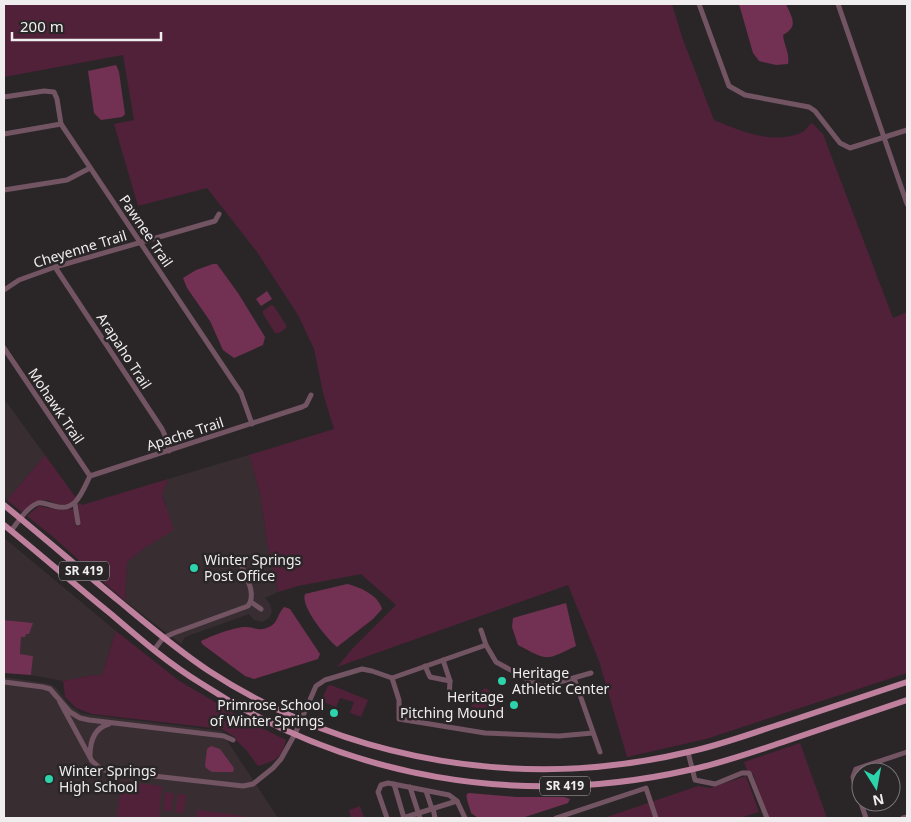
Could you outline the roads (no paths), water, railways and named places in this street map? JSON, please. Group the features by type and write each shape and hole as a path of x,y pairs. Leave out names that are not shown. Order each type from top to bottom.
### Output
{"main road":[{"name":"SR 419","path":"4,505 163,638 194,661 229,683 264,703 335,733 390,750 442,761 488,767 547,769 585,768 646,761 738,738 907,682"},
{"name":"SR 419","path":"4,525 154,650 221,697 295,734 367,762 426,776 487,784 548,787 595,785 644,779 692,769 760,749 907,700"}],"street":[{"path":"699,4 722,69 729,86 734,90 745,96 809,107 816,112 840,143 850,148 907,130"},
{"path":"838,4 907,204"},
{"name":"Pawnee Trail","path":"4,97 44,91 54,92 58,99 61,124 241,393 252,424"},
{"path":"4,134 61,124"},
{"path":"4,190 67,180 90,168"},
{"path":"900,186 907,183"},
{"name":"Cheyenne Trail","path":"4,290 20,280 55,267 215,221 220,214"},
{"name":"Arapaho Trail","path":"55,267 162,429 169,450"},
{"name":"Mohawk Trail","path":"4,348 90,476"},
{"name":"Apache Trail","path":"90,476 302,408 306,405 310,396"},
{"path":"78,523 75,504 90,476"},
{"path":"11,531 29,510 38,504 42,503 59,508 75,504"},
{"path":"154,650 163,638 243,609 251,602 251,590 241,564"},
{"path":"251,602 261,609"},
{"path":"481,630 486,645 496,662 542,687 591,673"},
{"path":"4,682 43,686 54,692 96,765 110,771 243,786 253,784 281,759 295,734 316,686 325,680 362,669 392,678 486,645"},
{"path":"443,660 450,681 449,698"},
{"path":"425,666 430,677 450,681"},
{"path":"392,678 399,700 399,719 485,733 559,736 593,733"},
{"path":"574,678 600,752"},
{"path":"60,702 70,712 80,718 224,736 233,740"},
{"path":"90,757 92,740 95,734 99,728 112,723"},
{"path":"688,752 695,780 702,780 710,784 742,773 749,773 767,818"},
{"path":"866,818 854,782 853,777 856,769 907,752"},
{"path":"387,818 378,792 378,789 385,784 394,784 449,795 457,801 465,818"},
{"path":"394,784 404,818 419,816 433,808 457,801"},
{"path":"410,788 419,816"},
{"path":"556,818 646,788 656,818"},
{"path":"426,791 435,818"},
{"path":"602,796 604,802"},
{"path":"903,818 907,817"}],"place":[{"name":"Winter Springs Post Office","path":"194,568"},
{"name":"Heritage Athletic Center","path":"502,681"},
{"name":"Heritage Pitching Mound","path":"514,705"},
{"name":"Primrose School of Winter Springs","path":"334,713"},
{"name":"Winter Springs High School","path":"49,779"}]}
